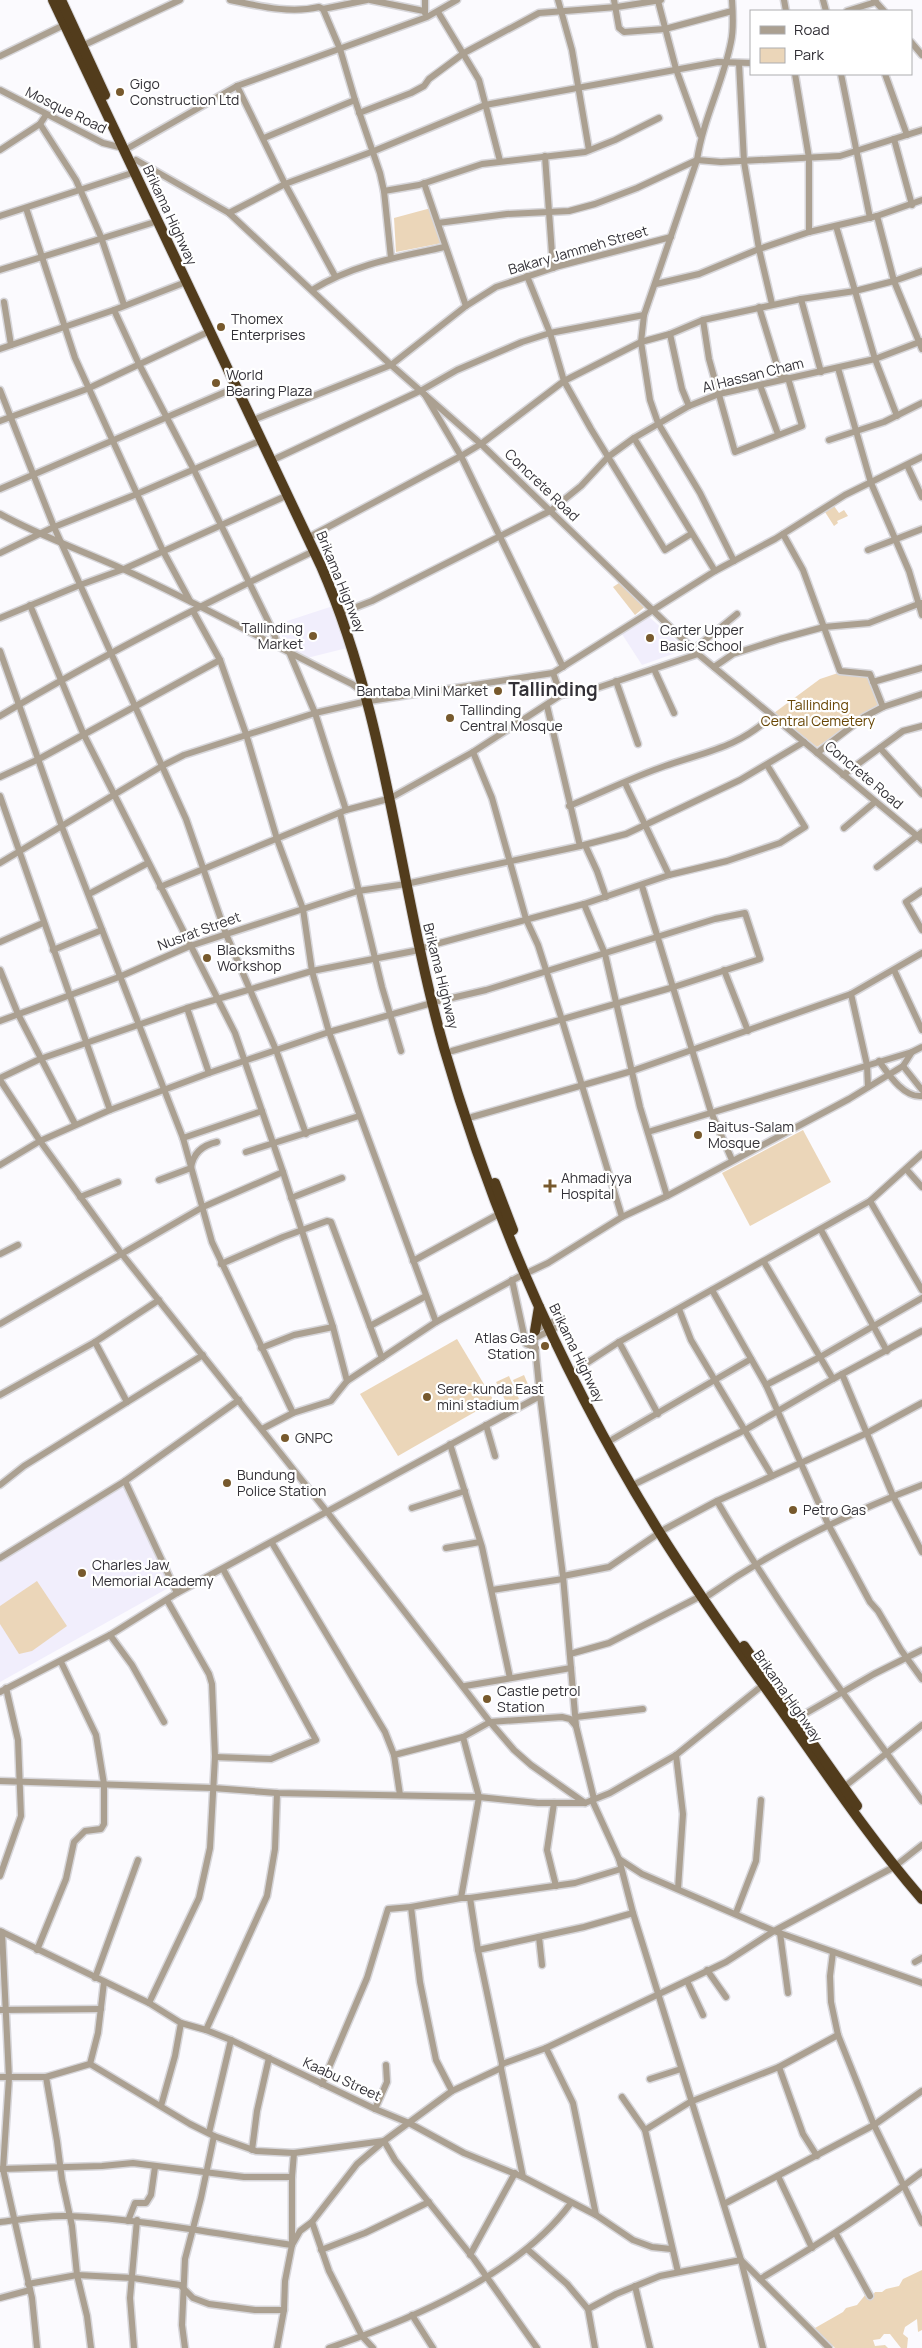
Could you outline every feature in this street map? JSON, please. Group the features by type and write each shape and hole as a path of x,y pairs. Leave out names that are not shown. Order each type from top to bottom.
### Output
{"highway":[{"name":"Brikama Highway","path":"53,0 103,99 186,282 238,387 314,551 346,628 369,700"},
{"name":"Brikama Highway","path":"61,0 103,99"},
{"name":"Brikama Highway","path":"126,148 136,160 313,535 346,611 369,700 422,948 460,1102 499,1214 604,1438 662,1531 763,1685 922,1900"},
{"name":"Brikama Highway","path":"436,1002 472,1117 539,1306 551,1326 556,1343 613,1439 662,1531"},
{"path":"539,1306 536,1335 556,1343"},
{"name":"Brikama Highway","path":"705,1596 796,1719 897,1865 922,1889"}],"street":[{"path":"82,46 180,0"},
{"path":"230,0 269,9 311,9 320,5 368,0 426,14"},
{"path":"425,0 426,14"},
{"path":"126,148 237,86 340,49 426,14 438,12 457,0"},
{"path":"558,0 579,86 590,150"},
{"path":"359,113 417,90 464,53 539,13 562,12 616,3 659,0 676,68 700,136"},
{"path":"732,0 732,41 700,136 697,160 644,315 641,342 650,400 658,423 700,493 734,562"},
{"path":"850,10 875,1"},
{"path":"616,3 619,28 624,32 665,29 732,11"},
{"path":"320,5 340,49 359,113 374,151 384,191 391,258"},
{"path":"438,12 479,80 500,160"},
{"path":"0,56 64,25"},
{"path":"912,43 922,55"},
{"path":"229,213 285,184 374,151 485,105 676,68 726,62 750,64"},
{"path":"739,63 744,162 759,249 772,304"},
{"path":"794,75 809,158 809,232"},
{"path":"841,75 856,152 874,217 894,281 921,344"},
{"path":"885,75 908,135"},
{"path":"237,86 285,184 335,276"},
{"name":"Mosque Road","path":"0,90 104,143 126,148"},
{"path":"264,138 355,100"},
{"path":"0,150 40,124 46,115"},
{"path":"384,191 424,183 473,166 500,160 590,150 659,118"},
{"path":"40,124 76,180 101,237 124,305"},
{"path":"438,224 507,214 569,211 595,204 637,188 697,160 744,162 840,156 922,130"},
{"path":"894,139 912,205"},
{"path":"545,156 553,268"},
{"name":"Concrete Road","path":"136,160 229,213 391,365 422,390 481,444 696,652 842,775 920,836"},
{"path":"0,216 135,172"},
{"path":"424,183 466,306"},
{"path":"656,284 699,274 759,249 809,232 874,217 922,200"},
{"path":"26,208 64,328 88,389 163,551 190,601"},
{"path":"0,270 101,237 158,221"},
{"path":"836,226 875,358 897,416"},
{"name":"Bakary Jammeh Street","path":"258,418 391,365 466,306 496,287 553,268 672,237"},
{"path":"312,290 335,276 391,258 445,247"},
{"path":"313,535 461,456 481,444 564,381 641,342 670,334 703,320 772,304 855,291 894,281 922,271"},
{"path":"527,276 550,332 564,381 665,550 691,534"},
{"path":"0,349 114,310 186,282"},
{"path":"801,299 821,372"},
{"path":"4,302 11,345"},
{"path":"703,320 709,359 735,452 802,426 788,378 780,375 759,307"},
{"path":"114,310 139,364 249,582 278,645"},
{"path":"277,458 422,390 457,370 550,332 644,315"},
{"path":"0,421 88,389 210,331"},
{"path":"670,334 682,389 689,406"},
{"name":"Al Hassan Cham","path":"346,611 372,601 550,511 581,486 608,457 634,438 689,406 719,394 838,368 921,344"},
{"path":"838,368 871,483 909,571 922,615"},
{"path":"760,385 778,434"},
{"path":"0,489 238,387"},
{"path":"0,390 54,527 186,819 226,934 276,1050 306,1134"},
{"path":"422,390 461,456 563,667"},
{"path":"829,440 897,416 922,403"},
{"path":"634,438 715,571"},
{"path":"0,553 54,527 137,494 262,440"},
{"path":"0,864 162,766 184,755 315,713 369,700 554,673 715,571 783,534 845,495 922,457"},
{"path":"907,465 922,497"},
{"path":"0,618 124,569 288,495"},
{"path":"0,514 40,535 124,569 278,645 290,654 352,684 369,700"},
{"path":"868,550 922,529"},
{"path":"783,534 803,570 840,671 870,674 883,707"},
{"path":"0,716 61,680 193,610 314,551"},
{"path":"714,667 733,654 824,627 869,623 920,604"},
{"path":"30,606 83,733 113,796 235,1034 292,1198 333,1327 347,1381"},
{"path":"193,610 220,660 246,734 277,839 303,909 312,971 329,1032 436,1322"},
{"path":"160,887 343,812 391,797 473,752 547,706 561,695 616,682 696,652 737,614"},
{"path":"0,651 62,827 137,1024 166,1091 183,1138 212,1242 292,1413"},
{"path":"290,654 315,713 343,812 358,891 401,1051"},
{"path":"0,777 39,759 83,733 220,660"},
{"path":"873,682 922,668"},
{"path":"654,669 674,713"},
{"path":"554,673 561,695"},
{"path":"616,682 638,744"},
{"path":"817,753 864,717 883,707 922,694"},
{"path":"547,706 569,806 583,846 597,871 606,897"},
{"path":"569,806 664,766 738,742 758,729 772,716"},
{"path":"842,775 904,731 922,726"},
{"name":"Nusrat Street","path":"0,1021 119,977 190,946 358,891 409,883 583,846 626,834 740,780 804,742"},
{"path":"880,748 922,794"},
{"path":"473,752 492,798 511,860 526,919 562,1020 622,1217"},
{"path":"585,1803 531,1765 490,1722 465,1686 121,1254 40,1141 0,1079 40,1059 187,1008 251,991 312,971 422,948 584,904 642,886 669,875 745,855 780,843 803,829 804,824 767,765"},
{"path":"625,783 669,875"},
{"path":"0,796 42,922 110,1110"},
{"path":"844,828 875,802"},
{"path":"877,867 920,836"},
{"path":"89,894 148,863"},
{"path":"642,886 711,1112 732,1160"},
{"path":"922,891 906,902 922,930"},
{"path":"584,904 604,954 632,1071 667,1196"},
{"path":"0,1165 40,1141 75,1124 166,1091 209,1073 329,1032 390,1014 486,990 715,918 745,913 760,959 674,987 452,1051"},
{"path":"0,942 42,922"},
{"path":"52,950 102,930"},
{"path":"472,1117 632,1071 852,994 922,953"},
{"path":"0,970 18,1014 75,1124"},
{"path":"724,970 748,1030"},
{"path":"894,970 922,1030"},
{"path":"852,994 867,1065 868,1087"},
{"path":"187,1008 209,1073"},
{"path":"648,1132 912,1052 922,1047"},
{"path":"262,1429 292,1413 331,1401 347,1381 436,1322 512,1280 548,1263 622,1217 667,1196 868,1087 903,1066 912,1052"},
{"path":"879,1061 889,1075 907,1092 914,1096 922,1096"},
{"path":"903,1066 922,1090"},
{"path":"183,1138 262,1111"},
{"path":"246,1152 359,1116"},
{"path":"191,1168 194,1156 202,1148 217,1142"},
{"path":"573,1372 619,1342 822,1230 870,1201 922,1154"},
{"path":"159,1180 191,1168"},
{"path":"906,1169 922,1187"},
{"path":"1,1322 203,1207 283,1172"},
{"path":"292,1198 342,1178"},
{"path":"80,1196 118,1182"},
{"path":"870,1201 922,1290"},
{"path":"413,1261 499,1214"},
{"path":"221,1264 327,1221 332,1224 382,1358"},
{"path":"822,1230 887,1351"},
{"path":"0,1254 18,1244"},
{"path":"764,1262 833,1378"},
{"path":"512,1280 526,1344 536,1348"},
{"path":"712,1290 766,1384 828,1524 870,1602 878,1611 922,1679"},
{"path":"370,1326 426,1296"},
{"path":"766,1384 820,1357 922,1298"},
{"path":"0,1396 95,1342 159,1300"},
{"path":"679,1309 691,1340 772,1476"},
{"path":"551,1326 536,1335 536,1348 540,1396 563,1577 576,1726 593,1800 619,1859 633,1913 690,2102 741,2260 763,2348"},
{"path":"261,1348 299,1334 333,1327"},
{"path":"637,1483 745,1430 833,1378 922,1331"},
{"path":"95,1342 127,1402"},
{"path":"619,1342 658,1414"},
{"path":"0,1484 24,1466 202,1355"},
{"path":"613,1439 751,1359"},
{"path":"842,1374 893,1496 922,1552"},
{"path":"0,1876 21,1816 18,1740 3,1690 61,1662 177,1594 540,1396"},
{"path":"0,1558 125,1481 239,1400"},
{"path":"492,1590 609,1567 662,1531 717,1501 867,1433 922,1403"},
{"path":"486,1425 495,1456"},
{"path":"450,1444 480,1542 510,1678"},
{"path":"125,1481 177,1594"},
{"path":"570,1654 609,1643 705,1596 754,1564 828,1524 922,1485"},
{"path":"412,1508 465,1491"},
{"path":"717,1501 754,1564 843,1693 922,1801"},
{"path":"446,1548 480,1542"},
{"path":"272,1543 385,1732 394,1755 400,1795"},
{"path":"215,1757 271,1759 316,1740 223,1569"},
{"path":"149,2003 199,1898 210,1848 215,1757 212,1684 209,1674 167,1600"},
{"path":"110,1635 132,1665 164,1722"},
{"path":"796,1719 906,1656 922,1650"},
{"path":"37,1950 66,1879 74,1842 85,1831 101,1829 104,1824 104,1784 96,1735 61,1662"},
{"path":"465,1686 571,1668"},
{"path":"0,1781 213,1788 277,1794 479,1797 538,1803 585,1803 610,1793 676,1755 763,1685"},
{"path":"576,1717 643,1710"},
{"path":"394,1755 464,1737 490,1722 562,1716 570,1719 576,1726"},
{"path":"844,1787 922,1725"},
{"path":"461,1898 479,1797 464,1737"},
{"path":"676,1755 683,1814 678,1889"},
{"path":"206,2030 268,1896 275,1849 277,1794"},
{"path":"736,1913 756,1861 762,1800"},
{"path":"554,1803 547,1850 556,1886"},
{"path":"292,2245 300,2231 312,2222 357,2164 384,2141 452,2091 501,2066 546,2048 726,1962 897,1865 922,1845"},
{"path":"619,1859 642,1874 777,1932 922,1983"},
{"path":"95,1978 138,1860"},
{"path":"322,2084 367,1978 388,1909 411,1908 461,1898 556,1886 590,1880 621,1869"},
{"path":"470,1898 478,1950 523,2177"},
{"path":"411,1908 420,1982 436,2060 452,2091"},
{"path":"478,1950 584,1927 633,1913"},
{"path":"1,1931 2,2010 9,2078 2,2169 29,2287 37,2348"},
{"name":"Kaabu Street","path":"1,1931 149,2003 180,2023 206,2030 231,2040 375,2109 409,2123 464,2153 515,2173 596,2215 633,2240 652,2247 671,2249"},
{"path":"777,1932 788,1994"},
{"path":"539,1937 542,1965"},
{"path":"833,1952 830,1976 831,2002 838,2035 874,2125 922,2223"},
{"path":"915,1962 922,1958"},
{"path":"707,1970 726,1997"},
{"path":"687,1980 703,2015"},
{"path":"90,2064 98,2033 104,1982"},
{"path":"2,2010 101,2009"},
{"path":"161,2106 175,2056 180,2023"},
{"path":"645,2130 690,2102 779,2067 838,2035"},
{"path":"185,2348 182,2325 185,2259 206,2172 231,2040"},
{"path":"546,2048 573,2103 596,2215"},
{"path":"252,2150 257,2111 268,2058"},
{"path":"0,2077 46,2076 90,2064 212,2135 252,2150 294,2153 384,2141"},
{"path":"375,2109 387,2082 386,2065"},
{"path":"779,2067 803,2134 817,2156"},
{"path":"650,2079 680,2068"},
{"path":"46,2076 68,2216 72,2226 77,2275 87,2316 91,2348"},
{"path":"724,2204 874,2125 922,2091"},
{"path":"622,2097 645,2130 671,2249 678,2272"},
{"path":"384,2141 395,2160 470,2254 537,2348"},
{"path":"277,2348 284,2310 285,2282 292,2245 294,2153"},
{"path":"2,2169 102,2166 133,2163 244,2177 292,2177"},
{"path":"128,2221 135,2204 146,2203 151,2196 155,2167"},
{"path":"760,2279 836,2234 922,2172"},
{"path":"470,2254 515,2173"},
{"path":"778,2176 812,2248"},
{"path":"321,2250 365,2232 428,2202"},
{"path":"329,2348 412,2315 487,2277 527,2249 555,2224 571,2203"},
{"path":"0,2222 68,2216 128,2221 137,2220 292,2245"},
{"path":"134,2348 130,2298 137,2220"},
{"path":"312,2222 329,2271 362,2336 373,2348"},
{"path":"836,2234 870,2296"},
{"path":"527,2249 563,2280 588,2309 595,2348"},
{"path":"588,2309 635,2286 678,2272 741,2260"},
{"path":"741,2260 829,2348"},
{"path":"0,2298 29,2287 77,2275 133,2278 180,2285 193,2298 209,2304 256,2310 284,2310"},
{"path":"635,2286 650,2348"},
{"path":"412,2315 433,2348"}],"shaded area":[{"name":"Tallinding Market","path":"333,606 347,648 307,658 286,648 278,624"},
{"name":"Carter Upper Basic School","path":"649,617 687,649 642,665 622,634"},
{"name":"Charles Jaw Memorial Academy","path":"123,1483 145,1526 170,1587 0,1682 0,1560"}],"green space":[{"path":"431,208 442,243 396,252 394,218"},
{"path":"834,506 839,513 844,510 848,516 837,521 838,523 834,526 825,512"},
{"path":"622,581 647,605 635,615 613,587"},
{"name":"Tallinding Central Cemetery","path":"838,673 868,675 879,704 817,747 774,713 820,679"},
{"path":"803,1130 831,1182 750,1226 722,1173"},
{"name":"Sere-kunda East mini stadium","path":"457,1339 494,1401 398,1456 360,1394"},
{"path":"524,1375 530,1389 519,1394 513,1380"},
{"path":"509,1376 519,1399 507,1404 496,1382"},
{"path":"37,1581 67,1626 32,1651 19,1654 0,1624 0,1606"},
{"path":"922,2270 922,2330 918,2332 917,2319 905,2327 903,2334 908,2338 907,2348 901,2348 890,2334 884,2334 880,2339 873,2340 875,2346 885,2345 888,2348 835,2348 824,2337 814,2332 815,2328 843,2312 846,2308 857,2305 866,2294 873,2295 875,2292 882,2292 899,2286 903,2279"}],"place":[{"name":"Gigo Construction Ltd","path":"120,92"},
{"name":"Thomex Enterprises","path":"221,327"},
{"name":"World Bearing Plaza","path":"216,383"},
{"name":"Tallinding Market","path":"313,636"},
{"name":"Carter Upper Basic School","path":"650,638"},
{"name":"Bantaba Mini Market","path":"498,691"},
{"name":"Tallinding Central Mosque","path":"450,718"},
{"name":"Blacksmiths Workshop","path":"207,958"},
{"name":"Baitus-Salam Mosque","path":"698,1135"},
{"name":"Ahmadiyya Hospital","path":"550,1186"},
{"name":"Atlas Gas Station","path":"545,1346"},
{"name":"Sere-kunda East mini stadium","path":"427,1397"},
{"name":"GNPC","path":"285,1438"},
{"name":"Bundung Police Station","path":"227,1483"},
{"name":"Petro Gas","path":"793,1510"},
{"name":"Charles Jaw Memorial Academy","path":"82,1573"},
{"name":"Castle petrol Station","path":"487,1699"}],"district":[{"name":"Tallinding","path":"553,689"}]}
